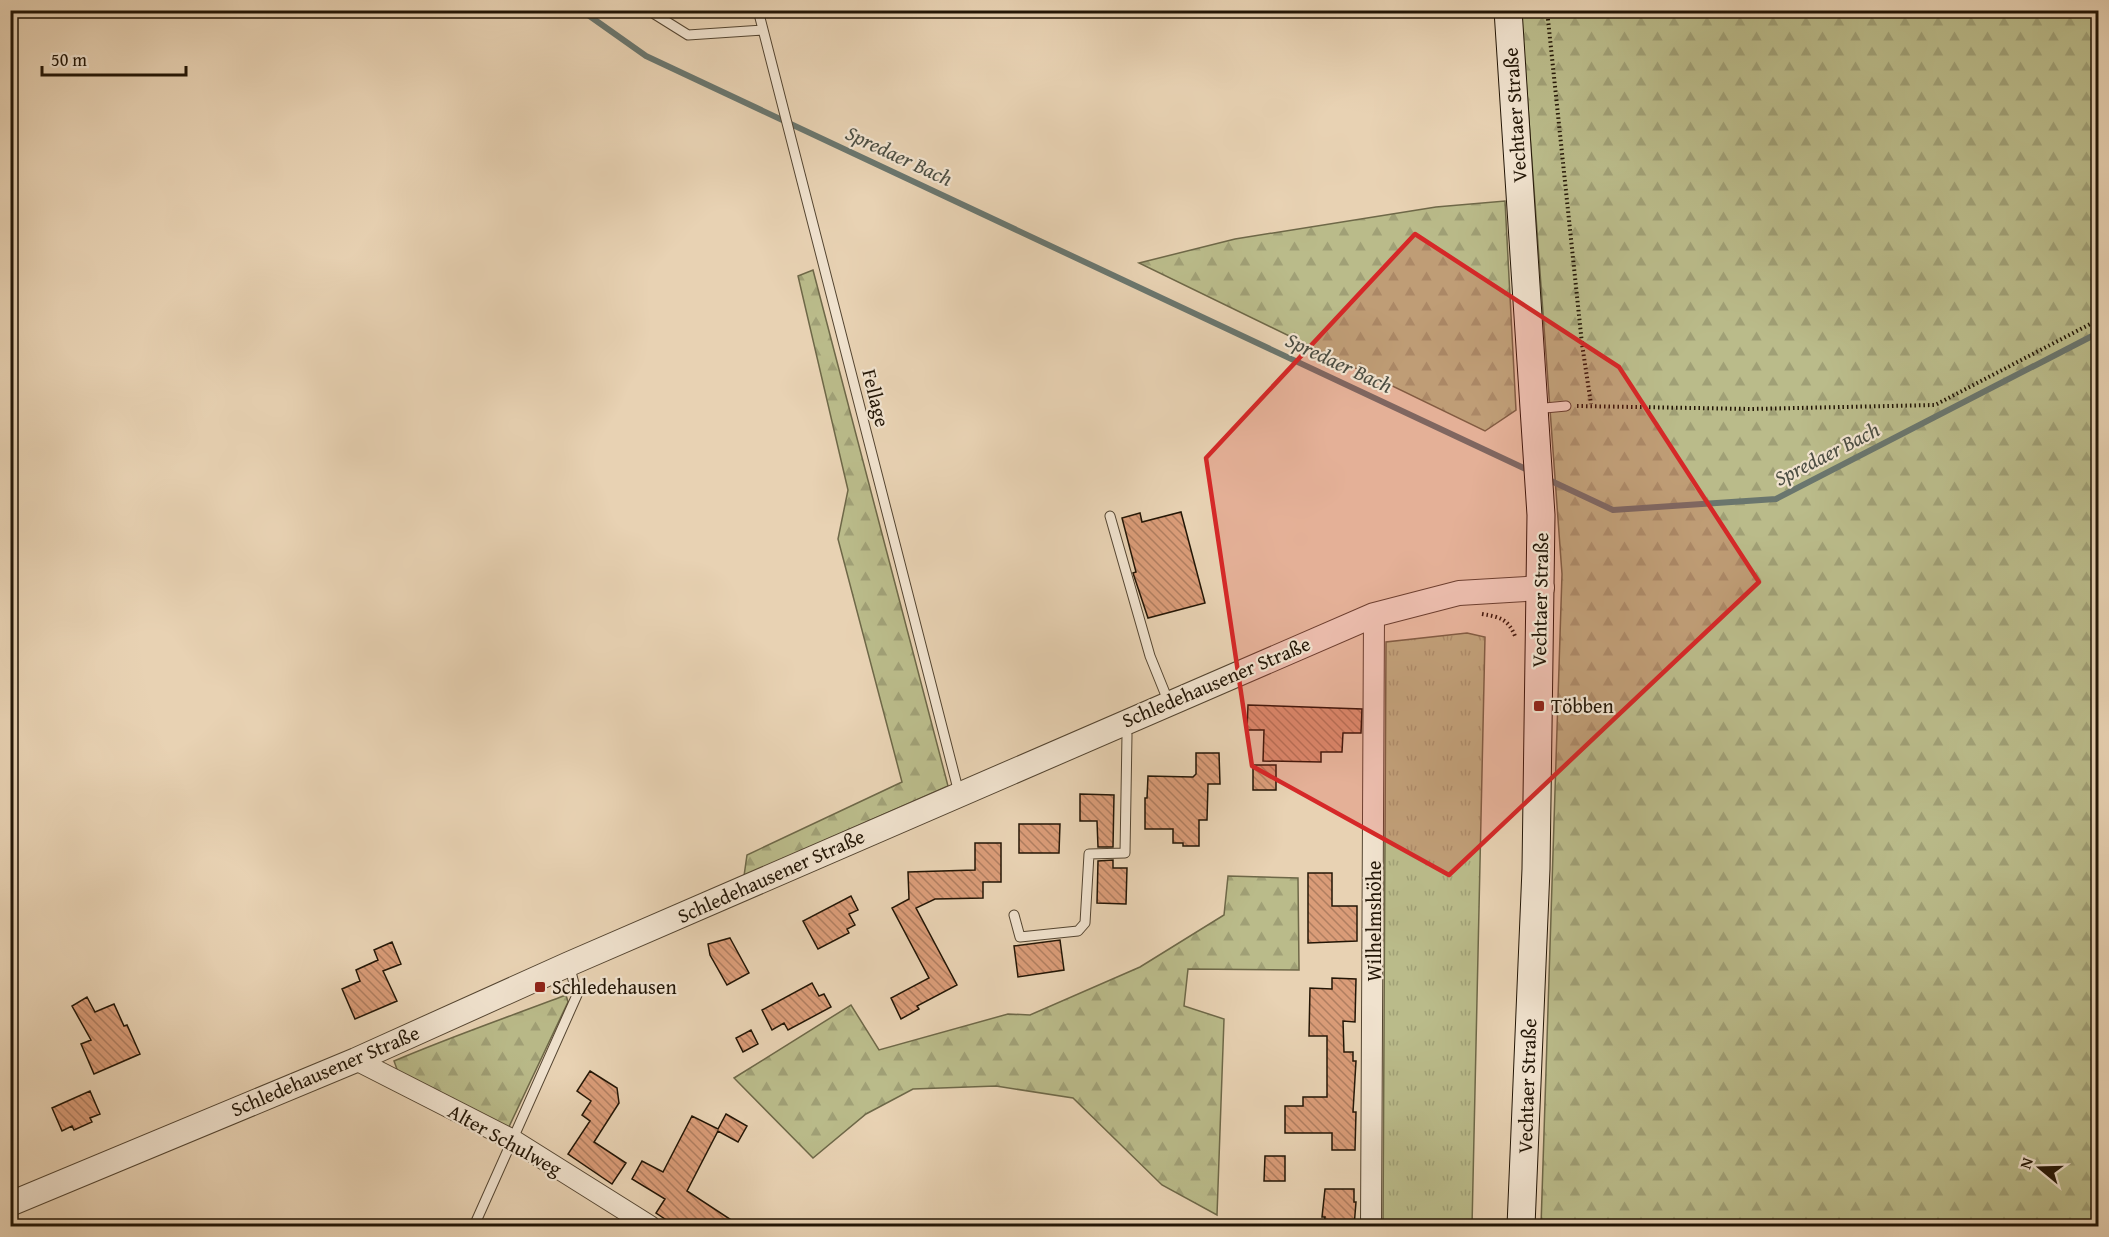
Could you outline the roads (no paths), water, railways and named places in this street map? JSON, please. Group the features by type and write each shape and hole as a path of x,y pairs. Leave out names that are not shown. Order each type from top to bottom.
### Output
{"main road":[{"name":"Vechtaer Straße","path":"1508,10 1541,515 1542,588 1536,869 1521,1227"}],"street":[{"name":"Schledehausener Straße","path":"10,1204 356,1060 569,964 962,800 1123,722 1374,615 1459,593 1542,588"},
{"name":"Wilhelmshöhe","path":"1371,1227 1374,615"},
{"name":"Alter Schulweg","path":"356,1060 513,1140 650,1227"}],"lane":[{"path":"648,10 688,35 763,30"},
{"name":"Fellage","path":"758,10 962,800"},
{"path":"1545,408 1566,406"},
{"path":"1110,516 1150,656 1169,703"},
{"path":"1014,915 1020,937 1078,931 1085,922 1089,854 1125,853 1127,735 1123,722"},
{"path":"474,1227 577,994 569,964"}],"waterway":[{"name":"Spredaer Bach","path":"581,10 646,56 1530,471"},
{"name":"Spredaer Bach","path":"1547,479 1613,510 1776,499 2098,333"}],"place":[{"name":"Többen","path":"1539,706"},
{"name":"Schledehausen","path":"540,987"}]}
